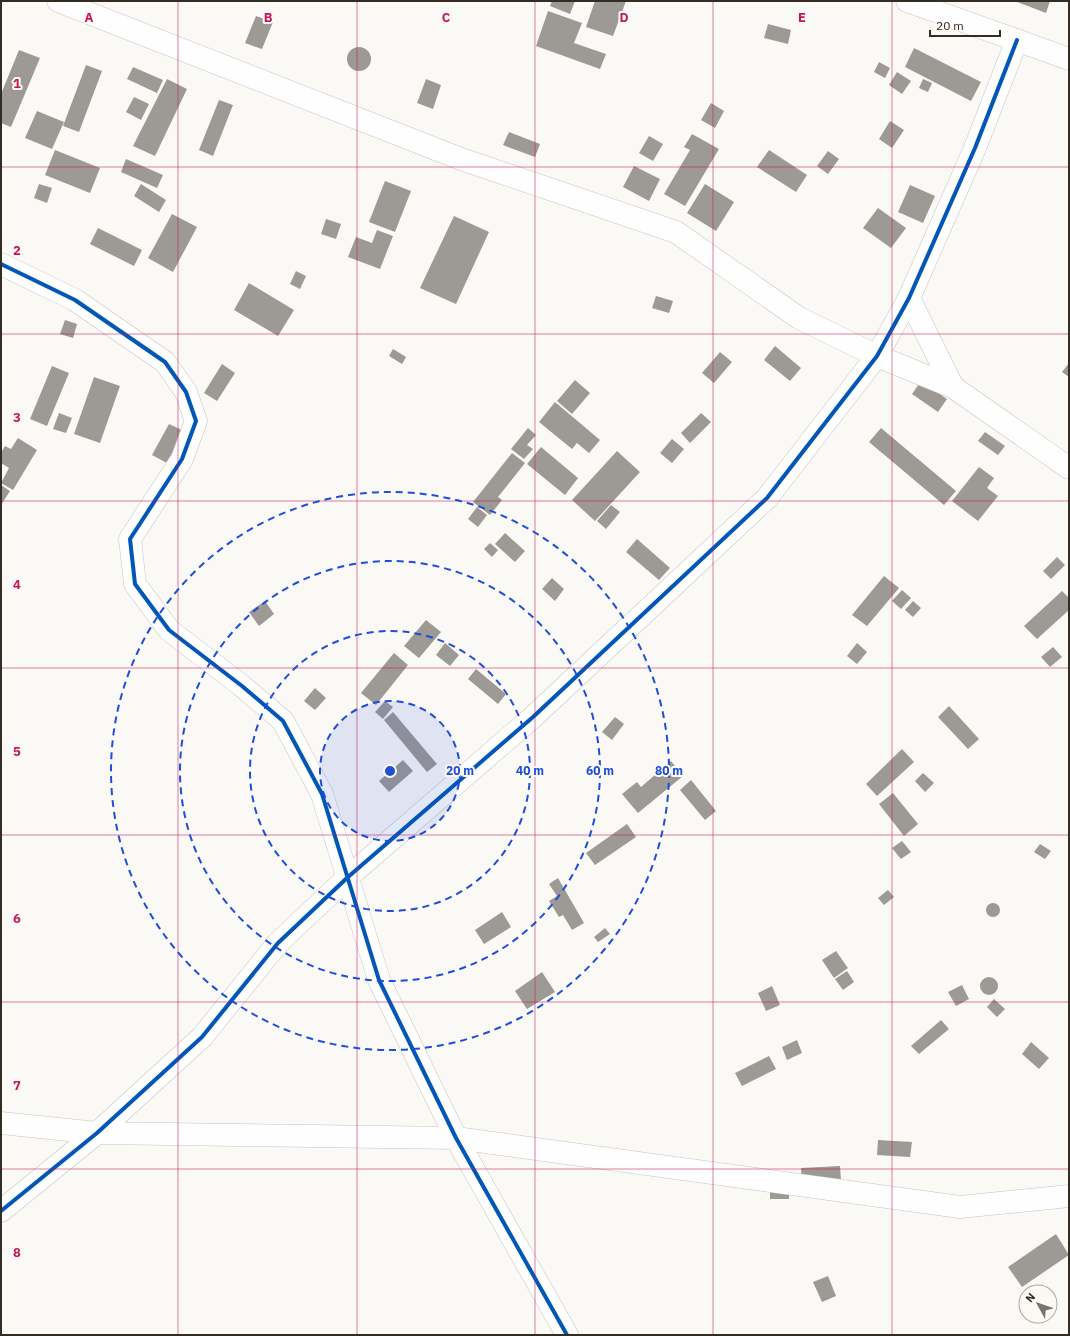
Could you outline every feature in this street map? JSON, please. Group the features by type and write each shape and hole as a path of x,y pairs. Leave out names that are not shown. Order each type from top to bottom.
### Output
{"street":[{"path":"58,1 461,159 676,232 799,318 877,356 953,387 1069,468"},
{"path":"907,1 1069,59"},
{"path":"1,1211 97,1133 202,1037 278,943 348,877 532,717 767,498 877,356 909,298 975,148 1016,40"},
{"path":"1,264 75,300 125,333 165,362 186,392 196,421 182,459 130,539 135,584 169,630 242,686 283,721 322,794 380,980 456,1138 567,1335"},
{"path":"909,298 953,387"},
{"path":"1,1123 97,1133 456,1138 960,1207 1069,1196"}],"building":[{"path":"552,1 575,1 570,14 550,6"},
{"path":"595,1 626,1 613,36 586,27"},
{"path":"1015,1 1050,1 1046,13"},
{"path":"548,11 582,23 574,43 606,54 600,69 536,46"},
{"path":"256,16 273,22 262,49 245,43"},
{"path":"768,24 791,30 788,44 764,38"},
{"path":"359,47 368,50 371,59 368,68 359,71 350,68 347,59 350,50"},
{"path":"914,48 981,82 971,101 905,67"},
{"path":"19,50 40,58 11,127 1,123 1,94"},
{"path":"879,62 890,68 885,78 874,72"},
{"path":"86,65 102,71 79,132 63,126"},
{"path":"133,67 163,80 157,93 127,79"},
{"path":"897,72 911,81 902,94 889,85"},
{"path":"167,79 187,89 155,156 133,146"},
{"path":"426,79 441,85 433,109 417,103"},
{"path":"923,79 932,83 928,92 919,88"},
{"path":"134,97 149,104 141,120 126,112"},
{"path":"219,100 233,105 213,156 199,150"},
{"path":"711,103 724,111 715,128 701,120"},
{"path":"37,111 64,122 52,149 25,138"},
{"path":"890,121 904,130 892,148 879,139"},
{"path":"509,132 540,144 535,157 503,145"},
{"path":"692,134 719,149 685,206 664,194 690,150 684,147"},
{"path":"649,136 663,144 653,161 639,153"},
{"path":"55,150 100,168 90,193 45,175"},
{"path":"769,150 807,175 796,192 757,167"},
{"path":"828,151 839,159 828,174 817,166"},
{"path":"126,159 163,175 157,188 121,172"},
{"path":"634,166 660,179 649,201 623,187"},
{"path":"385,181 411,191 395,232 369,222"},
{"path":"39,184 52,188 47,203 34,198"},
{"path":"141,184 166,200 159,212 134,196"},
{"path":"705,184 734,202 716,231 687,213"},
{"path":"910,185 935,196 923,223 898,212"},
{"path":"878,208 906,228 891,248 863,228"},
{"path":"172,214 197,227 173,272 148,258"},
{"path":"454,216 489,232 456,304 420,288"},
{"path":"326,219 341,224 336,239 321,234"},
{"path":"98,228 142,250 134,266 90,244"},
{"path":"377,230 393,236 380,269 348,257 356,237 372,243"},
{"path":"296,271 306,276 300,289 290,284"},
{"path":"249,283 294,310 278,336 234,310"},
{"path":"656,296 673,301 669,313 652,308"},
{"path":"65,320 77,324 73,338 60,334"},
{"path":"775,346 801,368 790,381 764,360"},
{"path":"393,349 406,357 402,364 389,356"},
{"path":"720,352 732,362 714,383 702,373"},
{"path":"1069,363 1069,377 1062,372"},
{"path":"222,364 235,373 217,401 204,393"},
{"path":"52,366 69,373 47,426 30,419"},
{"path":"94,377 120,386 100,443 74,434"},
{"path":"575,380 590,393 572,414 557,401"},
{"path":"921,381 947,399 938,412 912,394"},
{"path":"555,402 600,440 589,453 577,443 572,449 539,422"},
{"path":"59,413 72,418 66,433 53,429"},
{"path":"701,413 711,422 690,443 681,433"},
{"path":"169,424 184,431 167,463 152,455"},
{"path":"528,428 536,435 527,445 533,449 524,459 511,449"},
{"path":"881,428 956,491 944,505 869,442"},
{"path":"985,432 1005,446 998,455 978,441"},
{"path":"18,438 37,450 13,490 1,483 9,468 1,463 1,453 5,446 11,449"},
{"path":"672,439 684,449 672,463 660,453"},
{"path":"541,447 578,478 565,495 527,464"},
{"path":"617,451 640,472 595,521 572,500"},
{"path":"512,453 525,463 498,497 502,500 490,515 473,502"},
{"path":"979,467 994,478 987,488 998,496 978,521 952,501"},
{"path":"1,485 10,491 1,505"},
{"path":"611,505 620,512 606,529 597,521"},
{"path":"477,507 487,515 478,527 468,519"},
{"path":"505,533 525,551 515,562 495,544"},
{"path":"637,539 670,568 659,580 626,552"},
{"path":"490,543 498,550 492,557 484,549"},
{"path":"1057,557 1065,565 1051,579 1043,571"},
{"path":"884,576 899,588 867,626 852,615"},
{"path":"552,578 564,589 555,601 542,589"},
{"path":"902,590 911,598 901,609 892,601"},
{"path":"1062,591 1069,598 1069,610 1037,639 1024,626"},
{"path":"265,601 274,614 259,626 249,612"},
{"path":"913,601 921,608 913,617 905,610"},
{"path":"426,620 441,632 419,658 404,646"},
{"path":"445,643 459,655 450,666 436,655"},
{"path":"857,643 867,652 857,664 847,656"},
{"path":"1053,647 1062,657 1050,667 1041,657"},
{"path":"394,653 408,665 376,705 361,693"},
{"path":"476,669 506,694 498,704 468,679"},
{"path":"315,688 326,698 315,710 304,701"},
{"path":"385,701 393,707 383,719 375,712"},
{"path":"949,706 979,739 968,749 938,717"},
{"path":"393,712 437,764 427,772 384,720"},
{"path":"615,717 624,724 612,740 602,732"},
{"path":"902,749 914,762 877,796 866,784"},
{"path":"403,760 413,771 389,792 379,781"},
{"path":"671,761 683,776 638,813 622,794 637,782 641,787"},
{"path":"923,773 934,783 925,792 915,781"},
{"path":"691,780 716,811 705,820 680,790"},
{"path":"893,793 918,824 904,836 879,804"},
{"path":"627,824 636,837 595,865 586,853"},
{"path":"902,841 911,852 901,859 892,848"},
{"path":"1040,844 1051,851 1045,859 1034,852"},
{"path":"558,878 584,923 572,930 563,915 559,917 549,901 557,896 549,884"},
{"path":"888,890 894,897 884,905 878,898"},
{"path":"990,903 996,903 1000,907 1000,913 996,917 990,917 986,913 986,907"},
{"path":"502,912 511,927 484,944 475,930"},
{"path":"605,928 610,934 598,942 594,937"},
{"path":"836,951 848,968 834,978 822,960"},
{"path":"847,971 854,982 843,990 835,979"},
{"path":"542,972 555,992 527,1009 515,991"},
{"path":"989,977 995,980 998,986 995,992 989,995 983,992 980,986 983,980"},
{"path":"962,985 969,999 956,1006 948,992"},
{"path":"772,986 780,1005 766,1011 758,993"},
{"path":"994,999 1005,1009 997,1017 987,1007"},
{"path":"941,1020 949,1029 919,1054 911,1046"},
{"path":"797,1040 802,1053 787,1060 782,1047"},
{"path":"1031,1042 1049,1058 1039,1069 1022,1054"},
{"path":"769,1056 776,1069 742,1086 735,1073"},
{"path":"878,1140 912,1142 910,1157 877,1155"},
{"path":"840,1166 841,1181 802,1183 801,1168"},
{"path":"789,1186 789,1199 770,1199 770,1187"},
{"path":"1056,1234 1069,1255 1026,1284 1020,1284 1008,1267"},
{"path":"828,1276 836,1296 822,1302 813,1282"}],"cycle path":[{"path":"1,1211 97,1133 202,1037 278,943 348,877 533,717 767,498 877,356 909,298 975,148 1017,40"},
{"path":"1,264 75,300 165,362 186,392 196,421 182,459 130,539 135,584 169,630 242,686 283,721 322,794 379,980 456,1138 567,1335"}]}
